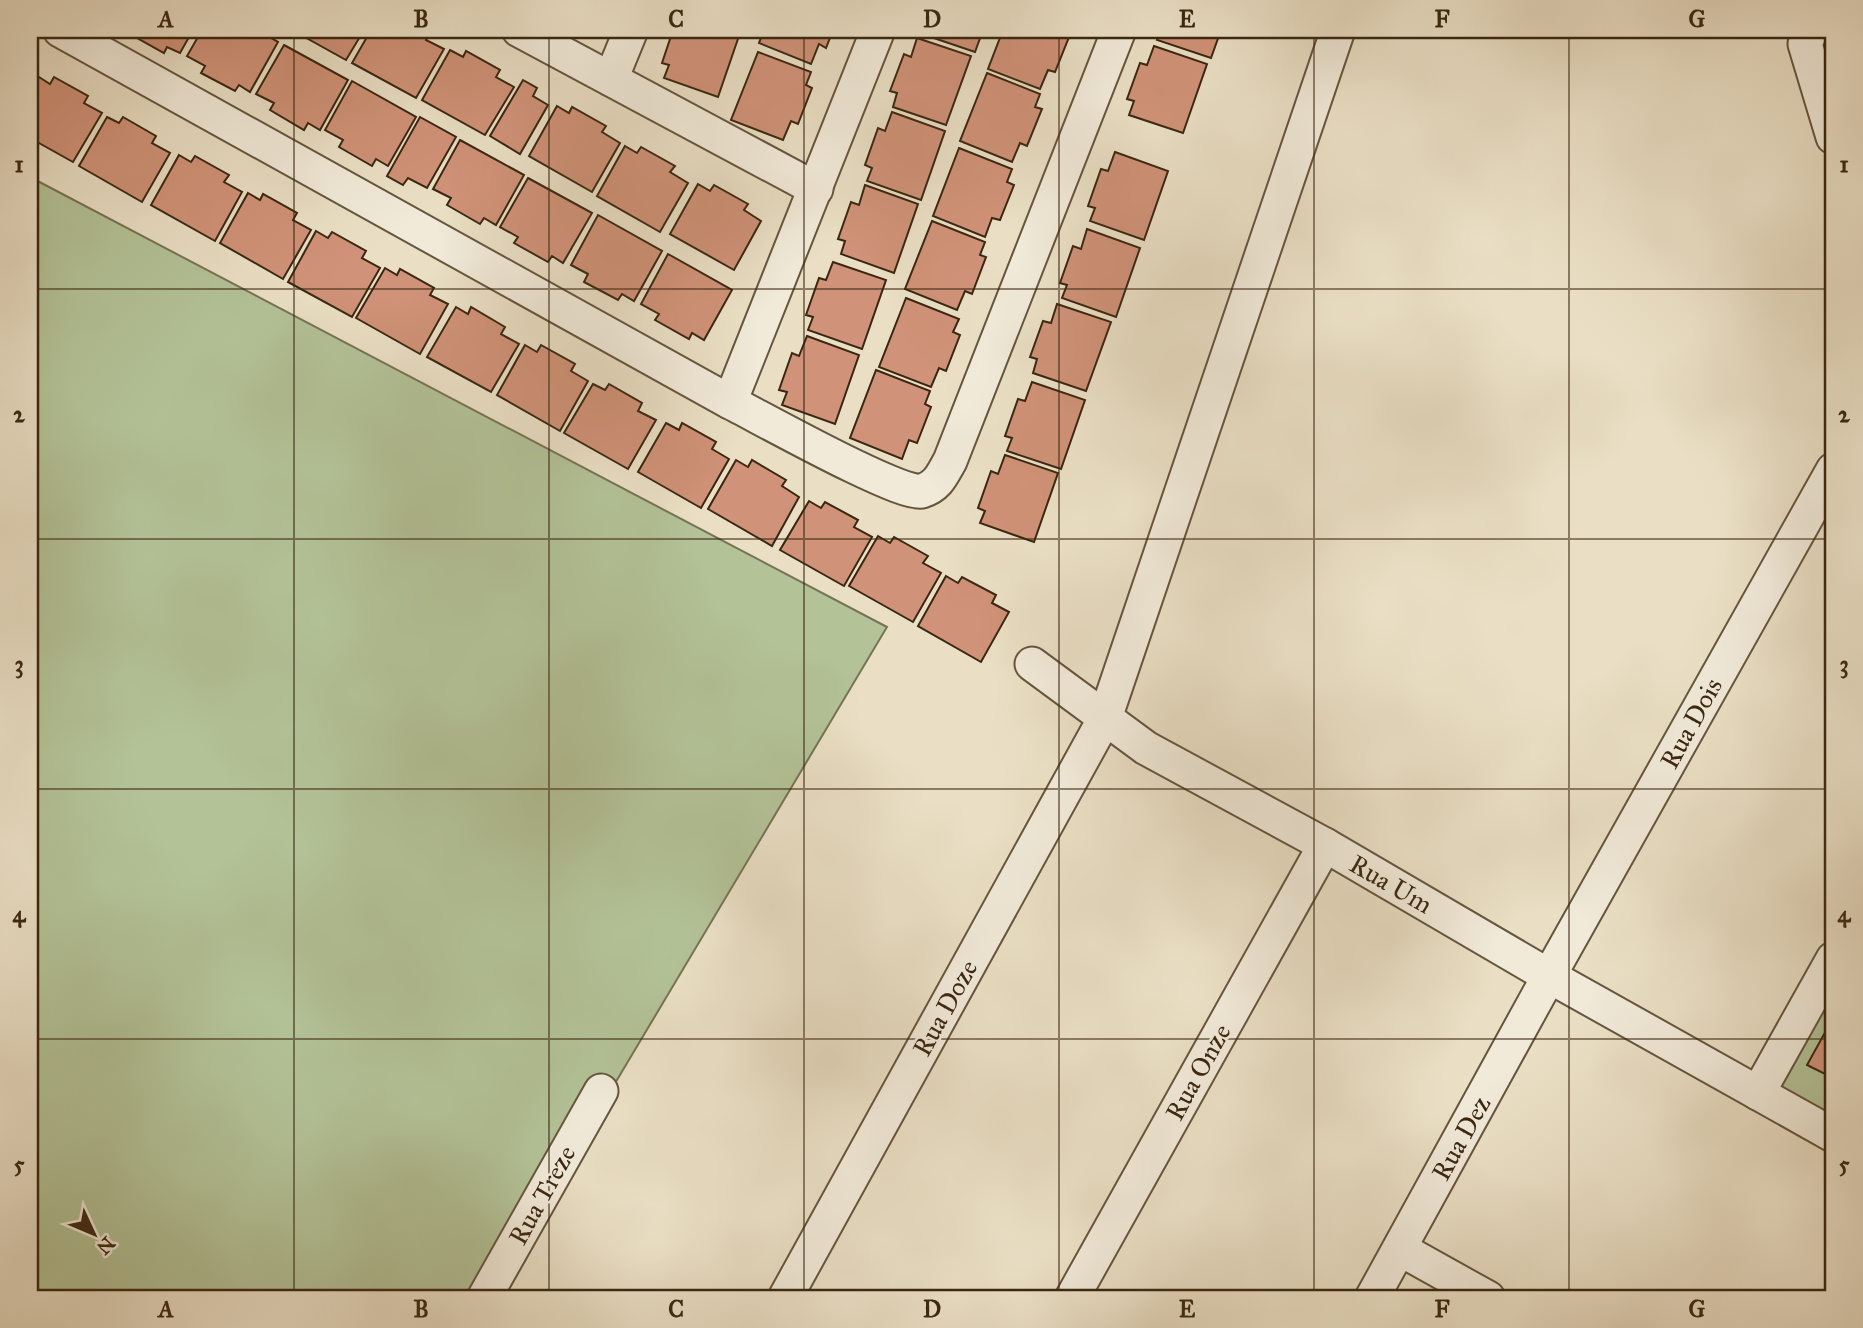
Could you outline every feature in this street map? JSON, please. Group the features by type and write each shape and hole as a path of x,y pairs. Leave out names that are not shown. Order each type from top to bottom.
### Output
{"street":[{"path":"60,30 730,402 889,484 919,492 937,484 950,461 1119,30"},
{"path":"519,30 816,189"},
{"path":"611,79 631,30"},
{"path":"730,402 878,30"},
{"name":"Rua Doze","path":"785,1298 1105,718 1338,30"},
{"path":"1811,30 1805,44 1833,137"},
{"name":"Rua Dois","path":"1549,976 1833,470"},
{"name":"Rua Um","path":"1032,664 1146,748 1185,771 1325,845 1549,976 1833,1135"},
{"name":"Rua Onze","path":"1072,1298 1325,845"},
{"path":"1758,1093 1833,959"},
{"name":"Rua Dez","path":"1372,1298 1549,976"},
{"name":"Rua Treze","path":"484,1298 601,1091"},
{"path":"1400,1249 1488,1298"}],"green space":[{"path":"30,177 887,627 487,1298 30,1298"},
{"path":"1833,978 1833,1123 1769,1089"}],"building":[{"path":"132,30 193,30 180,53 167,47 164,53 130,34"},
{"path":"202,30 257,30 278,42 250,92 239,85 235,91 201,73 205,66 187,56"},
{"path":"292,30 364,30 346,60"},
{"path":"371,30 426,30 430,32 426,40 444,49 416,98 352,63"},
{"path":"673,30 741,30 718,97 664,78 669,65 662,63"},
{"path":"764,30 833,30 826,48 819,44 811,64 759,43"},
{"path":"923,30 983,30 975,52 922,34"},
{"path":"1003,30 1064,30 1062,34 1069,37 1055,72 1048,70 1040,89 988,69"},
{"path":"1161,30 1221,30 1211,58 1157,40"},
{"path":"917,38 971,56 946,125 893,107 897,93 890,91 904,54 911,57"},
{"path":"284,45 348,80 320,130 308,123 304,130 270,110 274,103 256,94"},
{"path":"1154,46 1207,64 1183,133 1129,115 1134,101 1127,99 1140,63 1147,65"},
{"path":"450,50 463,57 466,51 500,70 496,77 514,87 485,135 422,100"},
{"path":"758,52 811,72 806,85 812,88 798,124 791,121 783,140 731,120"},
{"path":"987,73 1040,94 1035,107 1042,109 1027,146 1020,143 1012,162 960,141"},
{"path":"39,77 50,84 54,77 88,96 84,103 102,113 73,162 30,138 30,92"},
{"path":"523,80 537,88 533,96 548,105 520,154 490,136"},
{"path":"352,81 416,117 388,166 376,159 372,166 339,147 343,140 325,130"},
{"path":"557,106 569,113 572,107 606,126 602,132 620,143 592,192 529,156"},
{"path":"892,112 945,131 921,200 867,181 872,168 865,165 878,128 885,131"},
{"path":"107,117 119,123 123,117 156,136 152,143 170,153 142,202 79,166"},
{"path":"420,117 456,137 427,188 408,178 403,185 387,176"},
{"path":"460,140 524,175 496,225 484,218 480,224 447,205 451,198 433,189"},
{"path":"625,146 637,153 641,147 675,166 670,172 688,183 660,232 597,196"},
{"path":"959,148 1012,169 1007,182 1014,185 1000,220 992,218 985,237 933,216"},
{"path":"1115,152 1168,171 1144,240 1090,221 1095,208 1088,206 1101,169 1108,171"},
{"path":"179,155 191,162 195,156 229,175 224,182 242,192 215,241 151,205"},
{"path":"528,178 592,213 563,263 552,256 548,262 514,243 518,237 500,227"},
{"path":"698,184 710,191 714,185 748,204 744,210 761,221 734,270 670,234"},
{"path":"865,185 918,204 894,273 841,254 845,241 838,239 851,202 859,205"},
{"path":"248,193 260,200 263,194 297,213 293,220 311,230 283,279 220,243"},
{"path":"598,215 662,251 634,301 622,294 618,300 584,282 588,274 571,265"},
{"path":"932,221 985,242 980,255 986,257 972,294 965,291 957,310 905,289"},
{"path":"1087,229 1140,248 1116,317 1062,298 1067,285 1060,283 1073,246 1081,249"},
{"path":"316,231 328,238 332,232 366,251 362,258 380,268 352,317 288,282"},
{"path":"668,254 732,290 704,340 692,333 689,339 655,320 659,314 641,304"},
{"path":"833,262 886,280 862,349 808,330 813,317 806,315 819,278 826,280"},
{"path":"385,268 397,275 400,269 434,288 430,295 448,304 420,354 356,318"},
{"path":"906,298 959,319 953,332 960,335 946,371 939,368 931,387 879,367"},
{"path":"1057,304 1111,322 1086,391 1033,373 1037,359 1030,357 1043,321 1051,323"},
{"path":"456,307 468,314 471,307 505,327 501,334 519,344 491,392 427,357"},
{"path":"807,336 859,355 835,424 782,405 787,392 779,390 792,353 799,356"},
{"path":"525,345 537,352 541,345 575,364 571,371 588,381 560,431 497,395"},
{"path":"876,370 930,391 925,404 931,407 917,443 909,440 902,459 850,438"},
{"path":"1032,382 1085,400 1061,469 1007,451 1012,438 1005,436 1018,399 1025,401"},
{"path":"593,384 605,390 609,384 642,403 638,411 656,420 628,469 564,433"},
{"path":"666,423 679,430 682,423 716,442 712,449 729,459 701,508 638,472"},
{"path":"1005,455 1058,473 1034,542 980,523 985,511 978,508 991,471 998,474"},
{"path":"736,460 748,467 752,460 786,480 782,486 799,497 772,546 708,509"},
{"path":"809,501 821,508 825,502 858,520 854,527 872,537 844,586 780,550"},
{"path":"878,536 890,543 894,537 928,556 923,563 941,573 913,622 849,586"},
{"path":"946,576 958,583 962,577 996,595 992,603 1009,612 981,662 918,626"},
{"path":"1833,1018 1833,1078 1807,1065"}]}
